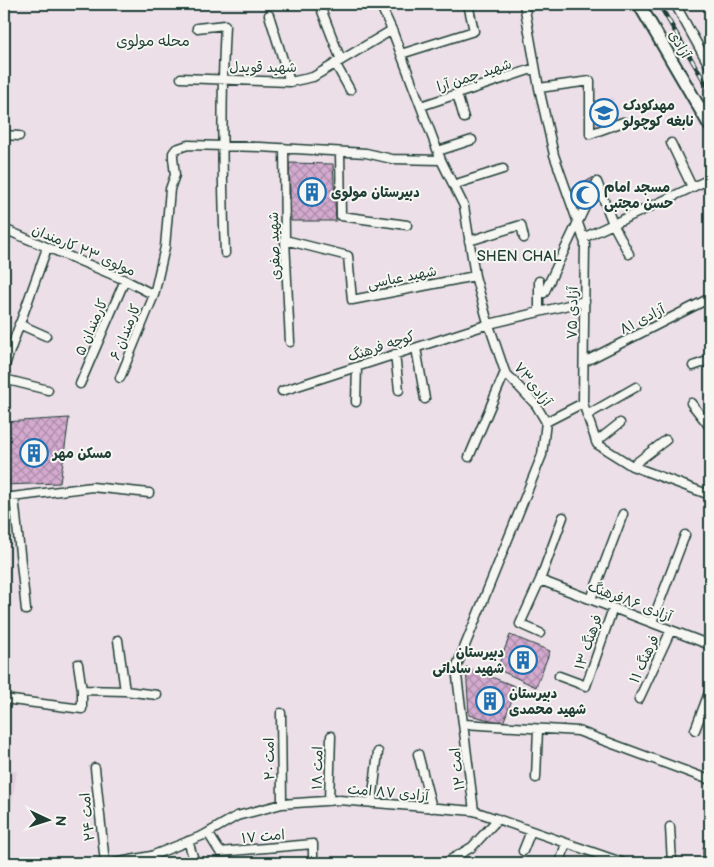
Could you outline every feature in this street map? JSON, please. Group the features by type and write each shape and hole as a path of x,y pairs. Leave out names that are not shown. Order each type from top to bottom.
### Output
{"street":[{"name":"آزادی۷۳","path":"380,4 392,30 438,151 464,206 476,276 488,324 505,372 536,405 546,422 542,455 456,668 464,724"},
{"path":"401,54 474,31 468,4"},
{"name":"آزادی ۷۵","path":"524,4 535,68 554,155 585,243 584,403 596,442"},
{"name":"آزادی","path":"639,4 710,126"},
{"path":"675,4 710,67"},
{"path":"320,6 338,62 350,90"},
{"path":"269,15 290,82"},
{"path":"197,28 225,25 222,79 224,253"},
{"name":"شهید قویدل","path":"181,78 290,82 313,76 392,30"},
{"name":"شهید چمن آرا","path":"421,106 535,68"},
{"path":"539,88 590,81 590,134 623,122"},
{"path":"456,94 464,118"},
{"path":"4,135 19,136"},
{"path":"438,151 472,140"},
{"path":"671,143 692,188"},
{"name":"کارمندان ۶","path":"120,378 154,295 165,247 170,189 176,175 173,152 176,148 188,145 222,146"},
{"path":"222,146 366,153 392,159 442,160"},
{"name":"شهید صفری","path":"284,148 285,240 290,342"},
{"path":"340,152 341,216 406,225"},
{"path":"454,185 503,169"},
{"path":"583,238 710,179"},
{"path":"544,293 597,182 613,224 629,254"},
{"path":"470,240 521,225 524,238"},
{"name":"مولوی ۲۳ کارمندان","path":"4,229 126,280 154,295"},
{"name":"شهید عباسی","path":"285,240 348,256 352,300 476,276"},
{"path":"4,368 47,248"},
{"name":"کارمندان ۵","path":"80,384 126,280"},
{"path":"539,281 539,312"},
{"name":"آزادی ۸۱","path":"584,362 710,298"},
{"name":"کوچه فرهنگ","path":"282,391 488,324 585,301"},
{"path":"19,324 46,336"},
{"path":"416,348 425,399"},
{"path":"395,354 398,390"},
{"path":"693,366 710,360"},
{"path":"356,402 357,367"},
{"path":"468,456 505,372"},
{"path":"4,379 48,390"},
{"path":"587,415 636,387"},
{"path":"546,422 584,403"},
{"path":"691,403 710,426"},
{"path":"620,423 596,442 597,444 632,466 710,494"},
{"path":"632,466 666,440"},
{"path":"4,498 92,487 149,493"},
{"path":"14,497 26,610"},
{"path":"591,599 623,514"},
{"path":"540,633 520,624 540,580 563,517"},
{"path":"652,622 685,535"},
{"name":"آزادی ۸۶فرهنگ","path":"540,580 710,645"},
{"name":"فرهنگ ۱۳","path":"559,676 586,686 613,608"},
{"name":"فرهنگ ۱۱","path":"639,699 672,630"},
{"path":"118,640 125,691"},
{"path":"4,699 82,709 82,690 78,664"},
{"path":"82,690 125,691 157,695"},
{"path":"695,730 710,690"},
{"name":"امت ۲۰","path":"281,713 282,804"},
{"path":"464,724 578,731 710,780"},
{"name":"امت ۱۲","path":"464,724 474,811"},
{"path":"536,778 538,729"},
{"name":"امت ۱۸","path":"329,801 331,736"},
{"path":"372,803 378,752"},
{"path":"418,754 432,808"},
{"name":"امت ۲۴","path":"95,768 105,863"},
{"name":"آزادی ۸۷ امت","path":"115,863 151,856 208,833 237,816 282,804 329,801 474,811 615,862 624,863"},
{"path":"445,863 472,847 498,819"},
{"path":"670,827 672,863"},
{"path":"523,851 531,831"},
{"name":"امت ۱۷","path":"208,833 220,852 312,844 313,863"},
{"path":"188,841 195,863"},
{"path":"560,863 566,843"},
{"path":"708,850 708,863"}],"shaded area":[{"name":"مهدکودک نابغه کوچولو","path":"613,97 616,118 593,131 593,109"},
{"path":"17,771 8,830 4,830 4,772"}],"building":[{"name":"دبیرستان مولوی","path":"289,163 333,164 336,221 291,221"},
{"name":"مسجد امام حسن مجتبی","path":"594,177 598,200 579,212 571,190"},
{"name":"مسکن مهر","path":"69,418 60,483 4,485 4,422"},
{"name":"دبیرستان شهید ساداتی","path":"510,635 550,651 536,687 497,669"},
{"name":"دبیرستان شهید محمدی","path":"466,667 517,687 503,723 469,715"}],"railway":[{"path":"659,4 710,91"}],"place":[{"name":"مهدکودک نابغه کوچولو","path":"604,113"},
{"name":"دبیرستان مولوی","path":"312,192"},
{"name":"مسجد امام حسن مجتبی","path":"585,195"},
{"name":"مسکن مهر","path":"34,453"},
{"name":"دبیرستان شهید ساداتی","path":"523,660"},
{"name":"دبیرستان شهید محمدی","path":"490,701"}],"district":[{"name":"محله مولوی","path":"153,41"},
{"name":"SHEN CHAL","path":"519,256"}]}
